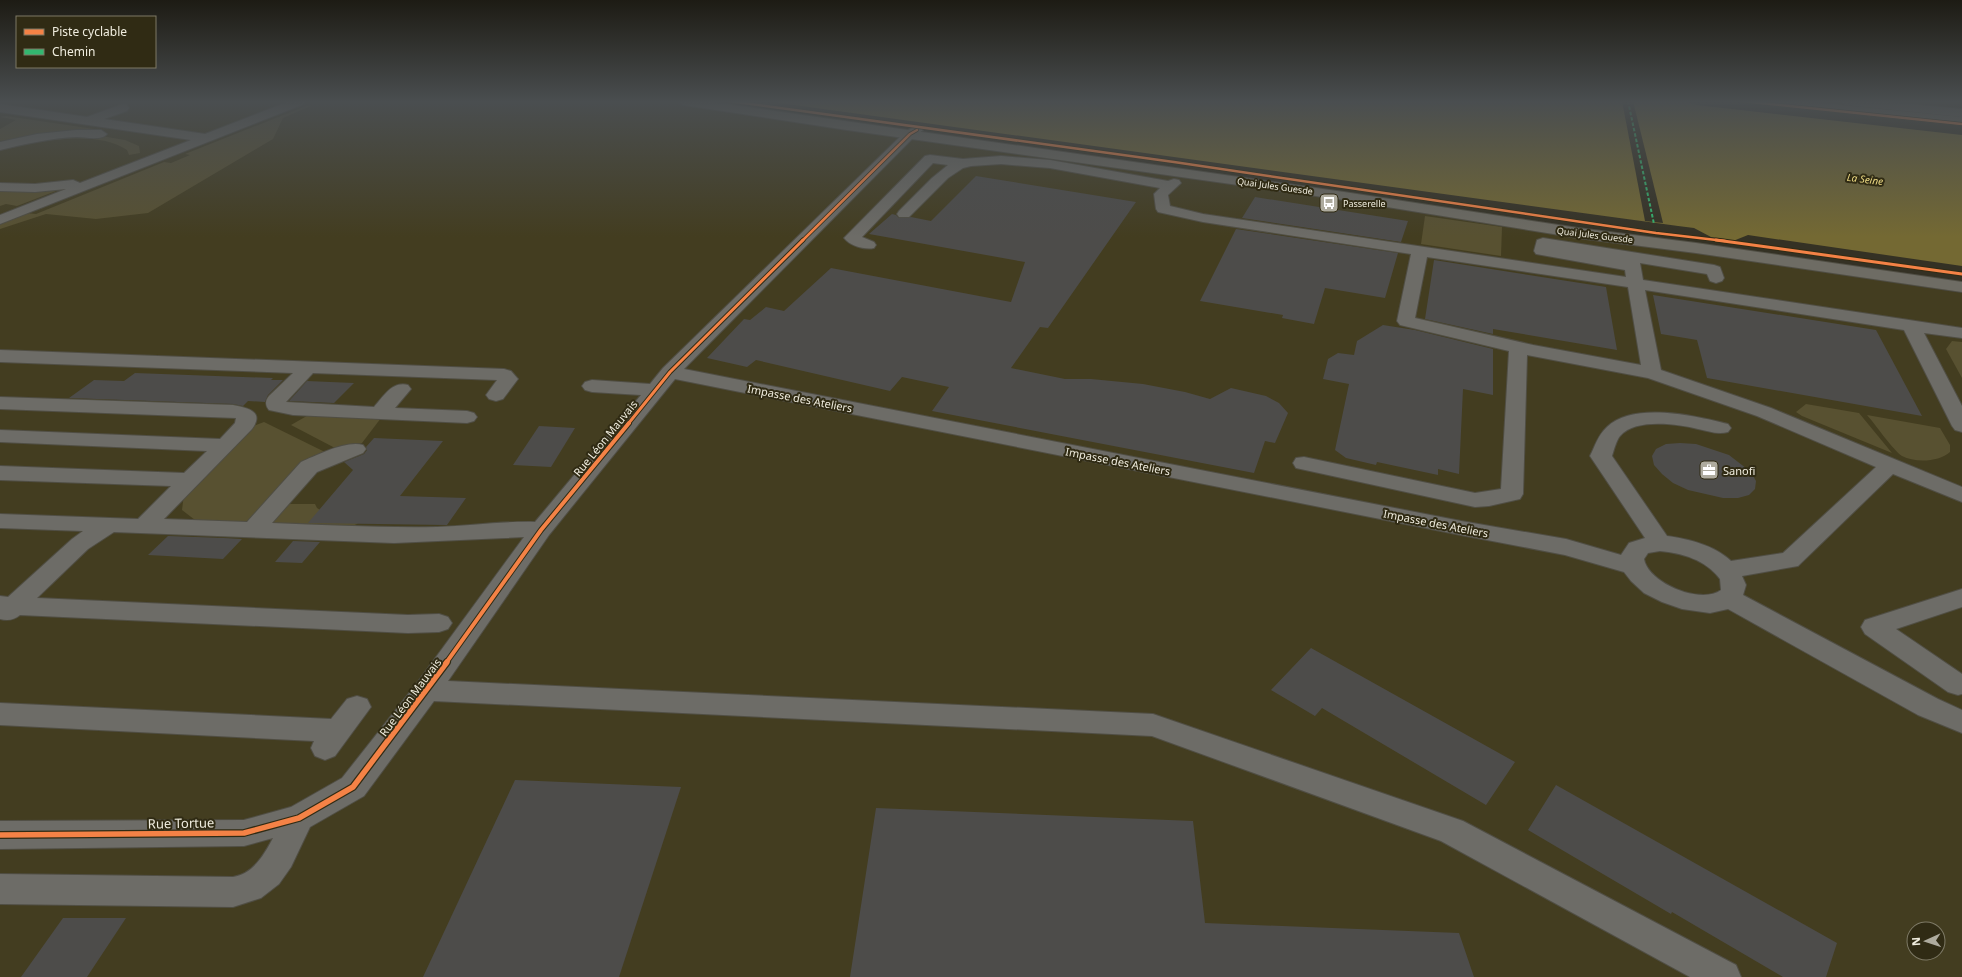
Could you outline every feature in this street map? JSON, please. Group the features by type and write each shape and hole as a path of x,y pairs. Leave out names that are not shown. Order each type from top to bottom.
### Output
{"main road":[{"name":"Quai Jules Guesde","path":"997,147 1178,178 1351,197 1570,232 1696,248 1962,287"},
{"name":"Quai Jules Guesde","path":"1178,178 1462,208 1556,225 1611,231 1962,281"}],"street":[{"path":"135,167 149,153 146,147"},
{"path":"0,220 185,147"},
{"name":"Rue Léon Mauvais","path":"353,787 427,690 541,530 670,372 898,147"},
{"path":"868,245 852,238 930,159 962,163 997,160 1014,161 1068,168 1178,178"},
{"path":"904,214 950,170 962,163"},
{"path":"1178,178 1161,194 1163,209 1203,218 1962,333"},
{"path":"0,187 35,188 103,180"},
{"path":"1420,250 1406,321 1518,347 1652,373 1764,412 1889,466 1962,495"},
{"path":"1652,373 1632,261 1714,270 1716,278"},
{"path":"1911,325 1954,397 1962,426"},
{"path":"1304,463 1475,500 1489,499 1512,494 1518,347"},
{"path":"0,356 504,375 508,379 496,395"},
{"path":"309,368 276,400 276,406 293,409 467,417"},
{"name":"Impasse des Ateliers","path":"670,372 1438,524 1566,547 1633,566"},
{"path":"592,386 635,388 654,391"},
{"path":"379,413 401,389"},
{"path":"0,403 233,411 246,415 245,425 145,525"},
{"path":"1660,543 1601,456 1607,439 1615,430 1625,424 1653,419 1695,421 1721,428"},
{"path":"0,436 225,445"},
{"path":"254,529 309,467 321,461 356,449"},
{"path":"1726,570 1790,560 1889,466"},
{"path":"0,473 190,480"},
{"path":"0,521 394,535 446,534 517,529 541,530"},
{"path":"4,610 80,544 109,525"},
{"path":"1660,543 1674,544 1703,554 1726,570 1733,581 1734,590 1729,598 1718,603 1703,605 1686,602 1652,587 1640,576 1633,566 1632,557 1636,549 1646,544 1660,543"},
{"path":"1729,598 1952,718 1960,684 1874,627 1962,598"},
{"path":"4,610 439,623"},
{"path":"427,690 1153,725 1452,831 1724,977"},
{"path":"0,714 331,739 357,707"},
{"name":"Rue Tortue","path":"0,835 244,833 299,818 353,787"},
{"path":"0,888 233,892 250,887 265,877 279,858 299,818"}],"shaded area":[{"path":"0,147 976,147 1327,197 1962,293 1962,977 0,977"},
{"path":"8,147 15,147 0,151 0,148"},
{"path":"120,147 139,147 140,153 129,155 127,150"},
{"path":"204,147 260,147 148,213 96,219 46,214 0,229 0,224 26,213 36,214 164,162 171,163 190,155 185,154"},
{"path":"61,189 17,206 6,204 0,206 0,192"},
{"path":"1425,216 1502,227 1501,256 1421,244"},
{"path":"1952,341 1962,342 1962,378 1946,349"},
{"path":"1806,404 1859,413 1892,453 1802,416 1796,412"},
{"path":"312,413 381,418 362,443 335,448 291,425"},
{"path":"1867,415 1940,428 1950,445 1950,452 1933,460 1913,460 1902,456 1889,443"},
{"path":"264,422 327,453 249,523 195,520 182,510 184,494 251,427"},
{"path":"285,504 315,504 317,508 325,513 370,508 357,524 352,526 275,524 272,521"}],"water":[{"name":"La Seine","path":"1099,147 1962,147 1962,266 1748,235 1733,241 1711,237 1694,228"}],"pier":[{"path":"1631,147 1644,147 1663,223 1645,221"}],"building":[{"path":"976,176 1136,202 1048,328 1040,327 1011,368 1065,379 1091,379 1143,384 1185,392 1210,399 1231,388 1266,396 1279,403 1288,413 1275,443 1265,441 1254,473 932,411 949,387 902,377 890,391 756,360 747,367 707,358 744,319 750,320 766,307 784,311 831,268 1011,302 1025,262 869,234 892,214 899,218 911,217 931,221"},
{"path":"1255,197 1408,221 1401,242 1242,218"},
{"path":"1236,229 1398,253 1385,298 1325,288 1314,324 1282,318 1283,315 1200,301"},
{"path":"1434,260 1606,287 1617,350 1493,329 1493,334 1425,319"},
{"path":"1653,295 1876,330 1922,416 1707,378 1697,340 1661,334"},
{"path":"1383,325 1415,330 1493,349 1493,395 1463,389 1459,474 1438,469 1438,475 1377,462 1376,465 1346,458 1335,450 1349,384 1323,379 1328,359 1338,353 1354,355 1357,341"},
{"path":"135,373 273,378 271,380 283,380 268,395 265,402 248,401 243,406 233,404 69,398 94,380 124,381"},
{"path":"307,381 354,383 334,403 289,401"},
{"path":"539,426 575,428 551,467 513,465"},
{"path":"374,438 443,441 400,496 466,498 447,525 308,523 353,470 344,462 364,454 367,450 366,447"},
{"path":"1666,444 1696,444 1729,455 1751,472 1756,481 1755,489 1749,495 1738,498 1723,498 1688,490 1673,483 1654,465 1652,456 1656,449"},
{"path":"168,536 242,539 223,559 148,555"},
{"path":"293,541 320,542 302,563 275,562"},
{"path":"1311,648 1515,762 1486,805 1322,708 1315,716 1271,690"},
{"path":"515,780 681,787 619,977 423,977"},
{"path":"1556,785 1837,943 1826,977 1783,977 1672,912 1671,914 1528,830"},
{"path":"876,808 1193,821 1205,923 1459,933 1474,977 850,977"},
{"path":"63,918 126,918 87,977 21,977"}],"marked path":[{"path":"1638,147 1654,224"}],"cycle path":[{"path":"0,835 244,833 299,818 353,787 427,690 541,530 670,372 897,147"},
{"path":"1062,147 1656,233 1727,241 1962,274"}],"place":[{"name":"Passerelle","path":"1329,203"},
{"name":"Sanofi","path":"1709,470"}]}
